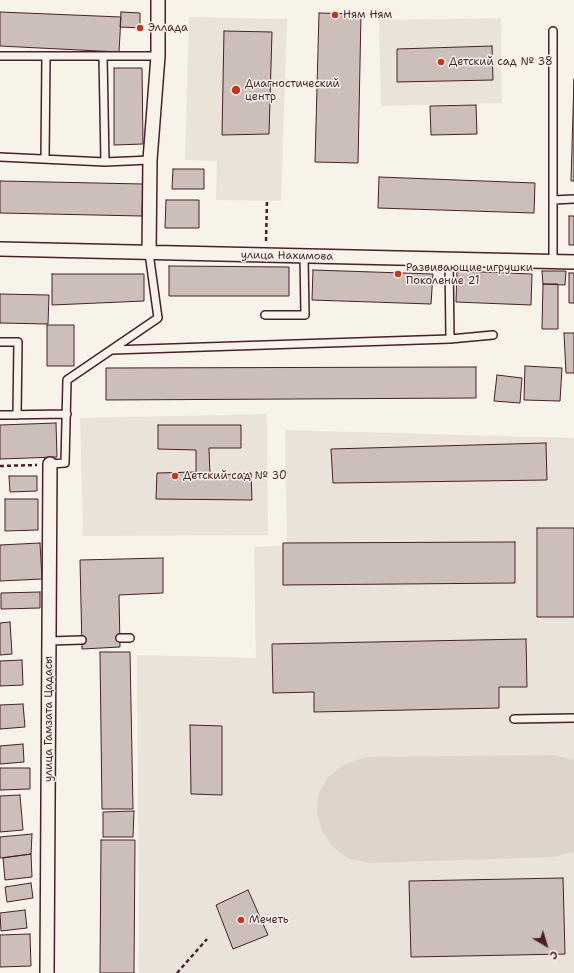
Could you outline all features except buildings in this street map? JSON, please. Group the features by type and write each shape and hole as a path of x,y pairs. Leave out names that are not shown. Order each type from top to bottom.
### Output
{"street":[{"path":"149,253 150,160 158,56 158,0"},
{"name":"улица Нахимова","path":"0,249 574,262"},
{"name":"улица Гамзата Цадасы","path":"47,973 50,464"}],"lane":[{"path":"553,31 553,261"},
{"path":"0,56 158,56"},
{"path":"45,159 46,56"},
{"path":"103,56 105,162"},
{"path":"0,157 105,162 150,160"},
{"path":"553,200 574,199"},
{"path":"50,464 65,463 67,380 158,318 149,253"},
{"path":"265,315 305,315 304,256"},
{"path":"449,259 450,339"},
{"path":"112,350 450,339 493,335"},
{"path":"0,342 18,342 17,415"},
{"path":"0,415 66,414"},
{"path":"120,638 130,638"},
{"path":"49,641 82,640"},
{"path":"514,719 574,718"}],"path":[{"path":"265,255 267,201"},
{"path":"0,466 50,464"},
{"path":"177,973 207,939"}],"shaded area":[{"name":"Диагностический центр","path":"189,17 287,19 281,201 216,200 217,161 185,160"},
{"name":"Детский сад № 38","path":"501,18 502,103 381,106 379,20"},
{"name":"Детский сад № 30","path":"267,414 268,535 83,536 80,418"},
{"path":"285,430 574,438 574,973 139,973 137,655 256,658 254,547 287,545"},
{"path":"554,755 574,760 574,852 554,857 371,863 349,859 334,848 323,833 317,814 318,795 327,778 345,764 366,757"}],"place":[{"name":"Ням Ням","path":"335,15"},
{"name":"Эллада","path":"140,28"},
{"name":"Детский сад № 38","path":"441,62"},
{"name":"Диагностический центр","path":"236,90"},
{"name":"Развивающие игрушки Поколение 21","path":"398,274"},
{"name":"Детский сад № 30","path":"175,476"},
{"name":"Мечеть","path":"241,920"}]}
